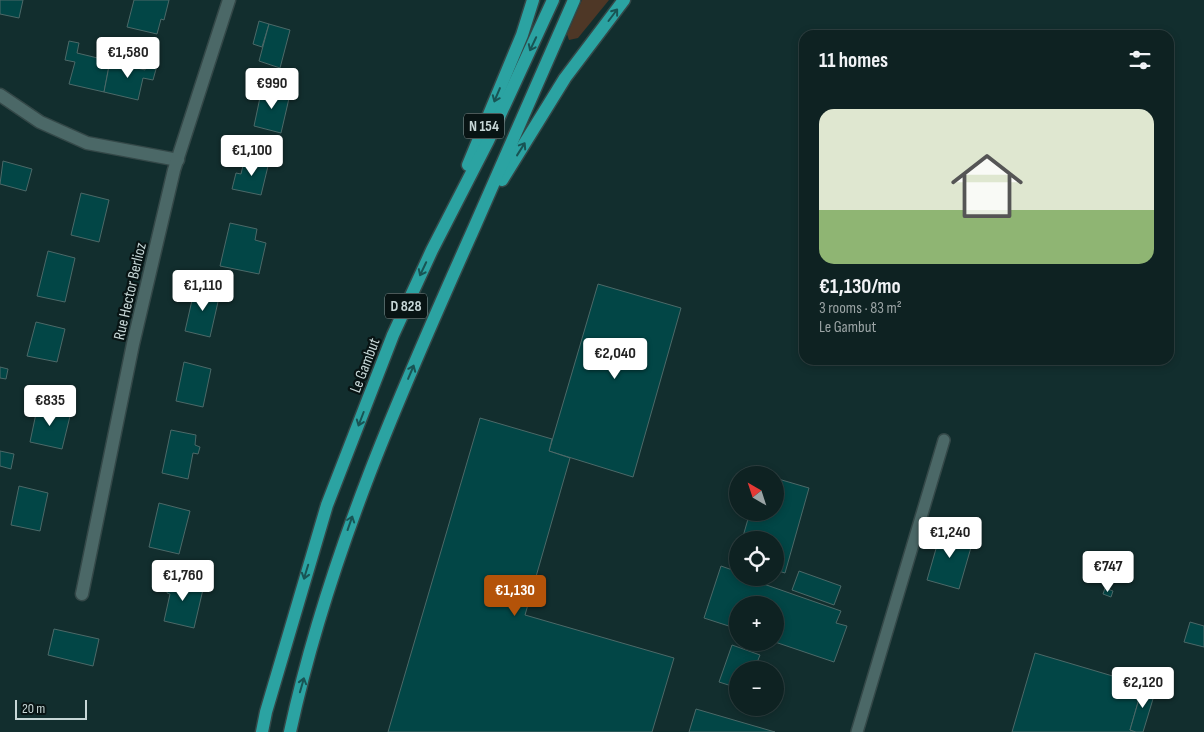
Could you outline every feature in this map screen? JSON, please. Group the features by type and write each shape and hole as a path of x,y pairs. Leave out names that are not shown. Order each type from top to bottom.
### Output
{"main road":[{"name":"N 154","path":"432,250 522,35 533,0"},
{"name":"Le Gambut","path":"262,732 266,712 327,505 393,335 432,250 488,141 553,0"},
{"name":"D 828","path":"290,732 330,586 351,521 425,337 574,0"},
{"name":"D 828","path":"477,221 565,78 624,0"}],"street":[{"name":"Rue Hector Berlioz","path":"82,594 133,344 178,160 229,0"},
{"path":"0,95 40,122 87,143 178,160"}],"lane":[{"path":"857,732 944,440"}],"shaded area":[{"path":"582,0 609,0 578,38 569,40 567,34"}],"building":[{"path":"0,0 23,0 19,18 0,14"},
{"path":"134,0 169,0 164,20 161,19 157,34 127,27"},
{"path":"259,21 269,24 262,47 253,44"},
{"path":"269,24 290,30 280,68 259,61"},
{"path":"69,41 79,43 77,53 110,61 104,92 69,84 75,62 65,60"},
{"path":"147,59 158,62 153,80 143,78 138,100 104,92 110,61 145,70"},
{"path":"262,88 290,94 281,133 254,126"},
{"path":"245,157 269,162 261,195 232,189 236,173 241,174"},
{"path":"3,161 32,169 26,191 0,184"},
{"path":"81,193 109,200 99,242 71,235"},
{"path":"230,223 257,229 255,240 266,243 259,274 220,266"},
{"path":"48,251 75,258 65,302 37,296"},
{"path":"598,284 681,308 633,477 549,451"},
{"path":"195,287 220,293 210,337 185,331"},
{"path":"36,322 65,329 57,362 27,356"},
{"path":"184,362 211,369 203,407 176,401"},
{"path":"0,367 8,369 6,379 0,378"},
{"path":"38,404 71,412 62,449 30,442"},
{"path":"480,418 552,439 549,451 570,458 525,615 674,658 652,732 388,732"},
{"path":"171,430 196,435 195,445 200,447 198,454 193,453 188,479 162,473"},
{"path":"0,451 14,454 11,469 0,466"},
{"path":"784,481 809,488 785,573 784,531 745,531 747,521 784,521"},
{"path":"19,486 48,493 40,531 11,525"},
{"path":"159,503 190,511 179,554 149,547"},
{"path":"942,528 974,537 959,589 927,580"},
{"path":"721,566 729,569 729,586 769,586 841,611 836,623 847,626 834,662 784,645 784,596 729,596 729,626 704,618"},
{"path":"799,571 841,586 834,605 792,590"},
{"path":"170,577 204,585 194,628 164,621 170,594 167,593"},
{"path":"1105,588 1113,591 1111,597 1103,594"},
{"path":"1190,622 1204,626 1204,647 1184,642"},
{"path":"54,629 99,639 93,666 48,655"},
{"path":"730,651 749,651 760,655 758,661 729,661 729,685 719,682"},
{"path":"1035,653 1143,685 1130,730 1136,732 1012,732"},
{"path":"1143,685 1156,689 1143,732 1136,732 1130,730"},
{"path":"696,709 775,732 689,732"}]}
